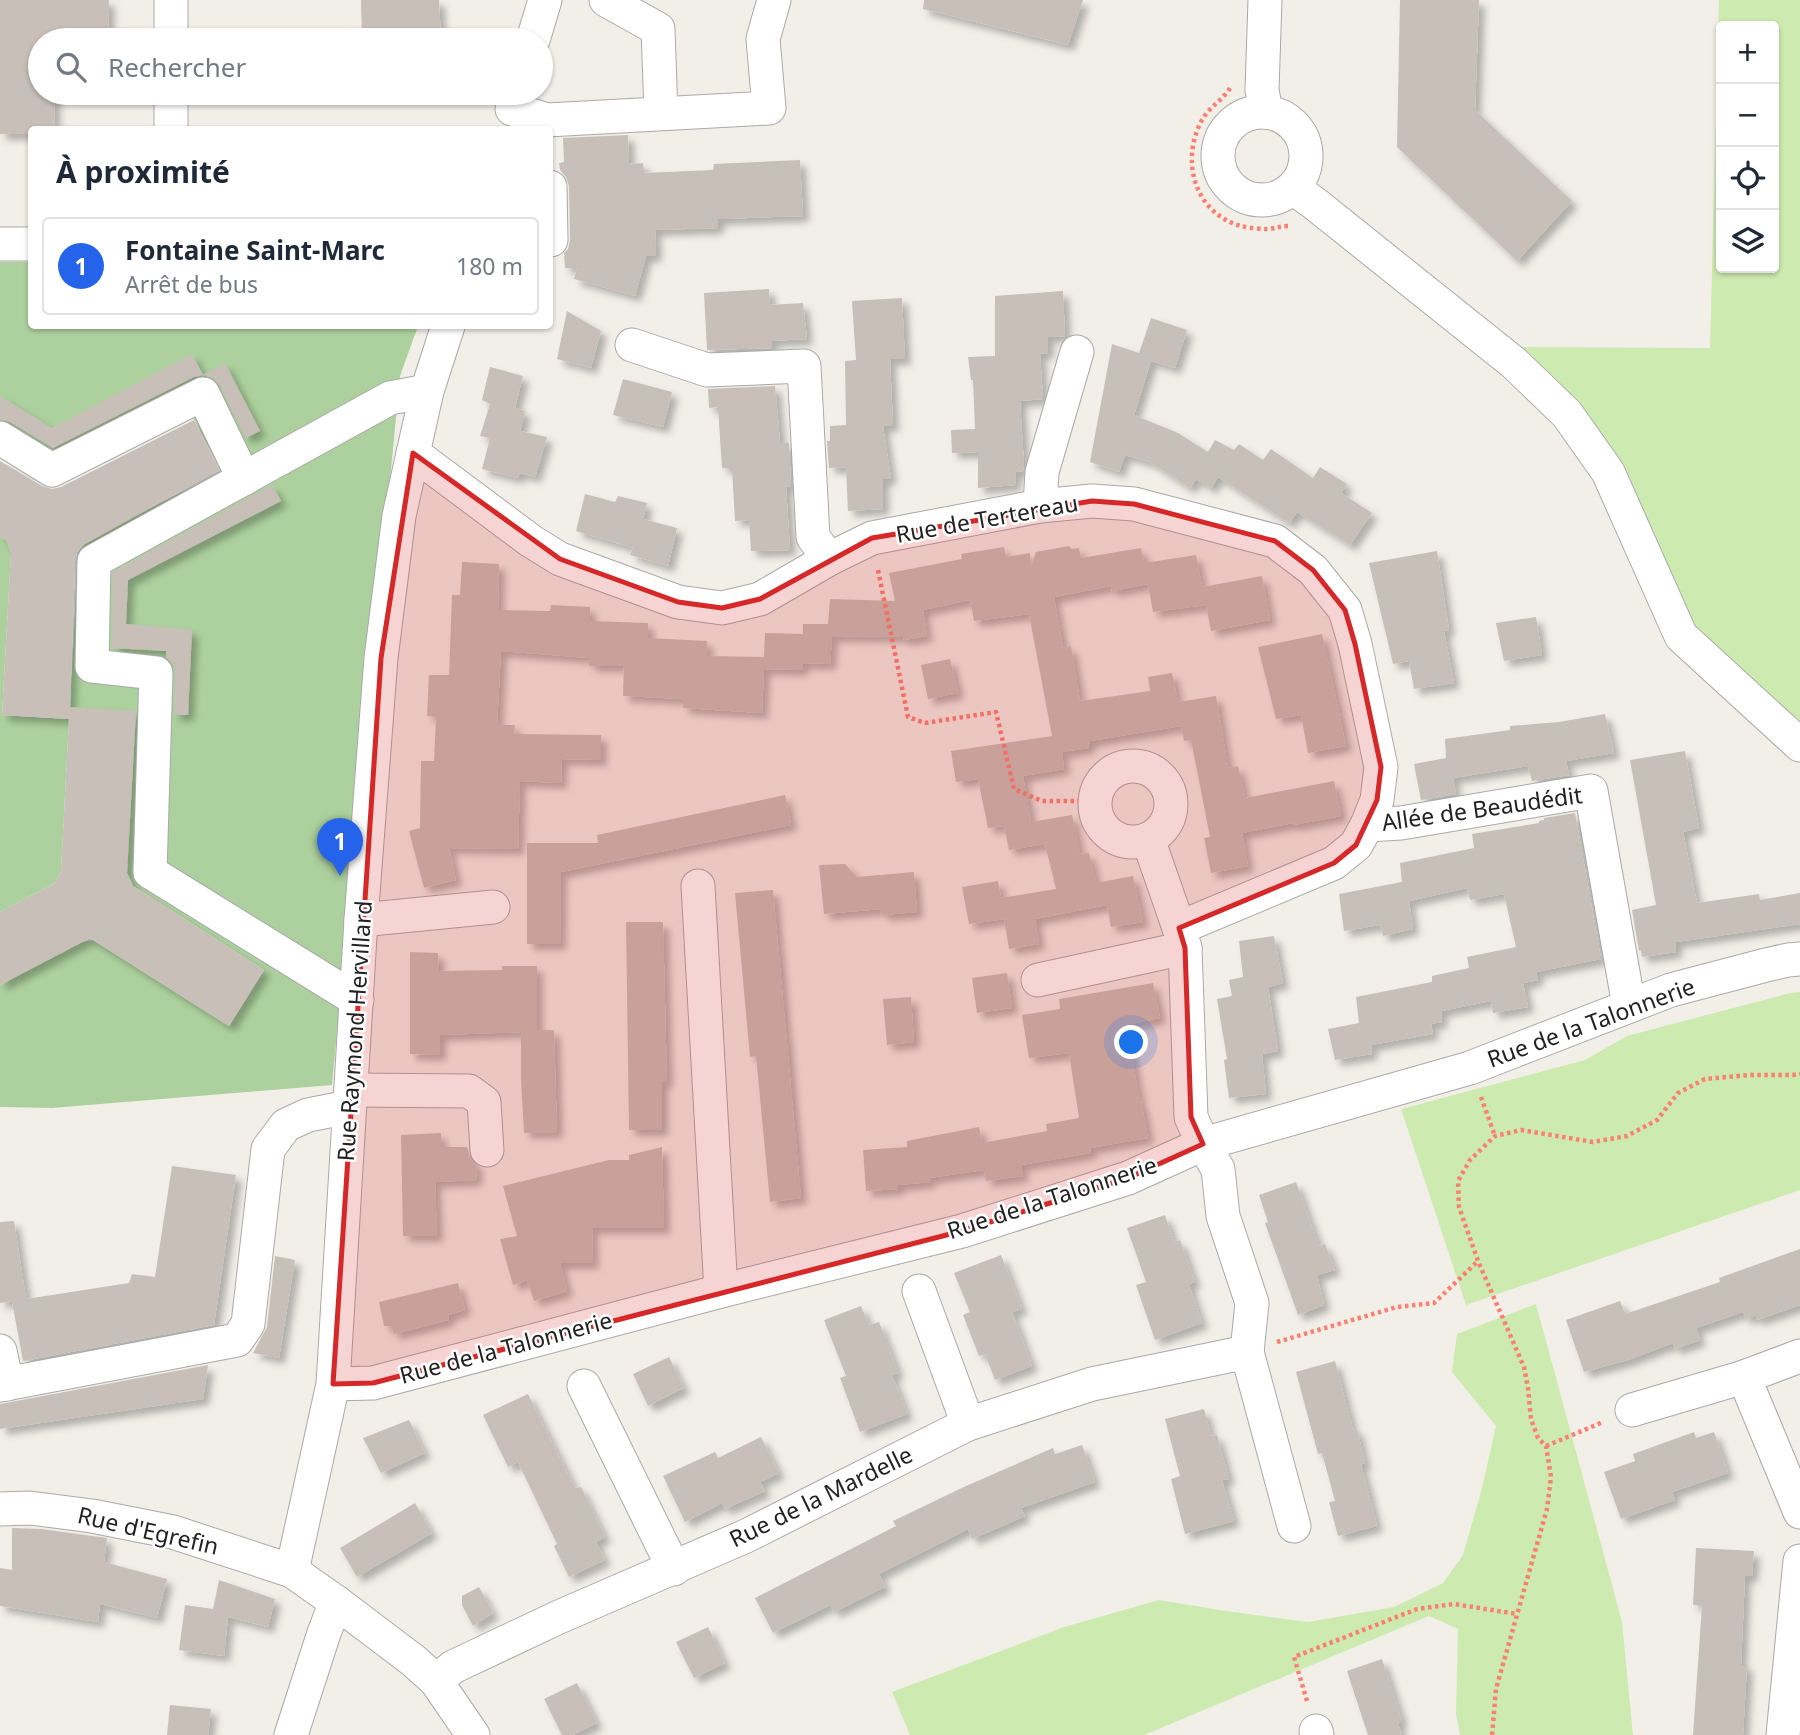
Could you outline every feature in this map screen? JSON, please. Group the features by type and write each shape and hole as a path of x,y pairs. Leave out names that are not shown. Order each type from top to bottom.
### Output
{"street":[{"path":"171,0 171,28"},
{"path":"537,28 545,0"},
{"path":"606,0 658,29 662,113"},
{"path":"511,110 547,125 662,113 769,108 763,39 774,0"},
{"path":"1265,0 1262,90 1266,112"},
{"path":"171,105 171,126"},
{"path":"1266,112 1282,117 1295,127 1304,142 1306,158 1302,174 1293,188 1279,197 1264,201 1248,198 1234,190 1223,178 1218,163 1224,132 1250,113 1266,112"},
{"path":"1293,188 1514,363 1567,414 1608,472 1681,636 1800,745"},
{"path":"0,244 28,244"},
{"name":"Rue Raymond Hervillard","path":"292,1572 333,1384 361,920 381,658 399,516 427,391 447,329"},
{"path":"632,345 707,370 804,366 813,537 829,559"},
{"path":"1040,506 1042,472 1077,352"},
{"path":"357,1000 150,872 156,673 92,666 94,562 390,398 427,391"},
{"path":"0,438 52,470 203,394 244,479"},
{"name":"Rue de Tertereau","path":"413,453 531,541 560,559 678,602 722,608 760,599 829,559 872,538 1040,506 1092,501 1134,505 1275,541 1313,570 1345,610 1355,644 1381,767 1377,800 1356,845 1334,863 1182,938 1038,980"},
{"path":"1129,766 1154,772 1169,793 1171,806 1167,819 1160,830 1148,839 1124,841 1111,835 1096,814 1098,788 1105,778 1116,770 1129,766"},
{"name":"Allée de Beaudédit","path":"1367,825 1401,823 1591,791 1629,1006"},
{"path":"1148,839 1182,938 1191,1117 1218,1169 1223,1216 1252,1303 1247,1352 1294,1526"},
{"path":"698,886 721,1291"},
{"path":"361,920 493,907"},
{"name":"Rue de la Talonnerie","path":"333,1384 373,1383 721,1291 962,1231 1128,1178 1203,1144 1470,1068 1671,990 1766,965 1800,959"},
{"path":"0,1351 3,1385 237,1340 248,1324 268,1149 286,1125 308,1115 350,1099 469,1091 484,1102 487,1150"},
{"path":"919,1291 968,1424"},
{"name":"Rue de la Mardelle","path":"436,1681 453,1667 559,1617 747,1536 968,1424 1092,1384 1247,1352"},
{"path":"1632,1410 1744,1377 1800,1356"},
{"path":"1744,1377 1800,1512"},
{"path":"584,1386 674,1569"},
{"name":"Rue d'Egrefin","path":"0,1509 30,1508 92,1516 173,1532 292,1572 414,1661 436,1681 473,1735"},
{"path":"1783,1735 1800,1561"},
{"path":"291,1735 336,1602"}],"path":[{"path":"1231,86 1208,111 1193,143 1191,162 1195,183 1211,209 1240,226 1268,229 1294,227"},
{"path":"872,538 908,717 925,723 996,712 1014,789 1042,801 1095,801"},
{"path":"1470,1068 1495,1136"},
{"path":"1492,1735 1496,1689 1547,1509 1551,1477 1546,1446 1538,1438 1531,1419 1524,1367 1478,1261 1459,1207 1458,1181 1470,1160 1495,1136 1521,1130 1594,1142 1627,1136 1657,1120 1678,1093 1705,1079 1800,1074"},
{"path":"1247,1352 1397,1307 1434,1303 1478,1261"},
{"path":"1546,1446 1632,1410"},
{"path":"1317,1733 1294,1657 1417,1609 1454,1604 1517,1614"}],"highlighted area":[{"path":"413,453 560,559 678,602 722,608 760,599 872,538 1092,501 1134,504 1275,541 1313,570 1345,610 1355,644 1381,767 1377,800 1356,845 1334,863 1179,928 1185,948 1191,1117 1203,1144 1128,1178 962,1231 373,1383 333,1384 381,658"}],"green space":[{"path":"1719,0 1800,0 1800,721 1685,628 1609,445 1503,347 1710,348 1716,116 1716,273 1779,273 1779,21 1718,21"},
{"path":"0,262 28,262 28,329 417,329 400,376 332,1085 52,1108 0,1107 0,985 82,942 93,940 229,1026 264,970 133,886 70,707 78,553 85,541 222,472 190,412 45,484 0,457"},
{"path":"0,536 6,540 11,552 2,715 69,719 61,871 55,883 0,912"},
{"path":"1800,992 1800,1190 1466,1305 1401,1109 1585,1060 1627,1036"},
{"path":"1536,1304 1622,1622 1633,1735 1460,1735 1456,1714 1458,1629 1429,1616 1144,1735 910,1735 892,1692 1064,1627 1159,1600 1308,1622 1394,1607 1443,1583 1463,1555 1496,1426 1452,1372 1457,1334"}],"building":[{"path":"0,0 109,0 108,28 28,28 28,105 55,105 54,126 28,126 28,134 0,134"},
{"path":"361,0 439,0 440,28 362,28"},
{"path":"924,0 1083,0 1068,45 923,9"},
{"path":"1400,0 1479,0 1475,110 1572,201 1517,261 1397,147"},
{"path":"628,135 629,164 643,163 644,173 713,170 714,164 800,160 803,216 718,219 718,228 655,230 656,256 646,256 635,296 574,279 577,268 565,268 564,253 570,240 569,186 559,163 564,162 563,138"},
{"path":"769,289 770,305 803,303 807,339 771,341 772,348 707,350 704,293"},
{"path":"1063,291 1065,336 1048,337 1048,353 1040,354 1043,399 1020,401 1023,471 1016,472 1015,485 978,488 978,452 952,453 951,430 975,429 973,380 968,357 995,356 995,296"},
{"path":"902,298 905,359 890,359 893,426 883,426 891,479 883,479 883,509 848,511 846,467 829,468 827,441 830,441 830,426 846,425 845,361 856,360 852,301"},
{"path":"567,311 601,331 591,368 557,359"},
{"path":"1151,318 1187,330 1175,368 1151,361 1134,415 1178,433 1208,452 1215,440 1234,450 1239,444 1263,460 1271,449 1313,478 1320,467 1347,484 1341,493 1372,513 1350,545 1297,512 1289,523 1218,477 1211,488 1196,479 1190,488 1150,462 1125,455 1119,472 1090,462 1112,344 1139,353"},
{"path":"192,354 203,375 225,363 260,431 246,438 220,386 213,378 204,375 194,377 53,448 10,422 0,419 0,396 52,428"},
{"path":"490,367 523,376 515,408 525,411 520,431 547,437 535,477 520,473 517,478 482,469 490,438 480,436 490,404 482,400"},
{"path":"623,379 672,392 663,427 613,415"},
{"path":"775,386 780,443 789,443 791,486 786,487 790,550 751,551 749,520 735,521 732,468 722,468 718,407 709,408 708,389"},
{"path":"194,420 219,470 85,544 77,552 70,707 136,711 127,873 133,886 264,970 229,1026 90,938 0,985 0,912 55,883 61,871 69,719 2,715 11,552 6,540 0,536 0,461 52,489 61,487"},
{"path":"272,485 281,501 128,580 126,624 192,630 188,715 174,715 175,673 173,664 166,657 166,651 112,648 113,572"},
{"path":"585,494 615,502 618,496 647,503 643,519 677,528 668,566 630,555 633,548 576,531"},
{"path":"1069,546 1071,549 1079,548 1081,558 1141,548 1144,563 1196,555 1202,587 1262,576 1270,620 1211,631 1206,605 1153,612 1148,584 1112,591 1111,586 1054,597 1063,648 1071,646 1080,701 1150,691 1148,677 1172,673 1178,702 1216,696 1228,768 1238,766 1245,798 1334,781 1341,816 1242,833 1248,866 1211,873 1204,838 1210,837 1191,740 1184,741 1181,726 1090,741 1088,748 1062,752 1064,769 1023,776 1031,822 1072,815 1080,854 1089,853 1096,883 1133,876 1143,922 1111,927 1107,905 1035,919 1039,944 1009,949 1004,919 969,924 962,887 998,881 1001,898 1056,889 1045,844 1009,850 1004,826 988,828 978,779 956,782 951,751 1052,736 1029,614 974,621 970,600 923,610 927,636 904,640 903,637 832,636 830,664 803,663 802,670 764,669 762,713 683,708 683,699 623,696 624,666 589,666 589,658 501,651 497,725 515,725 514,734 601,735 601,760 562,759 561,783 520,781 518,849 449,848 456,880 424,888 409,831 420,828 421,761 434,761 436,717 427,716 429,675 449,675 452,595 460,595 462,562 499,564 498,610 550,611 551,605 590,607 590,621 648,623 648,638 707,641 707,656 764,657 765,633 803,634 803,624 828,624 830,599 895,601 889,573 962,559 961,554 1004,547 1006,557 1030,553 1031,566 1036,552"},
{"path":"1437,551 1449,630 1444,631 1454,683 1414,689 1409,661 1393,664 1369,563"},
{"path":"1536,617 1542,655 1504,661 1496,623"},
{"path":"1322,634 1346,746 1308,753 1301,715 1276,719 1258,647"},
{"path":"950,659 958,693 928,699 921,665"},
{"path":"1605,714 1614,753 1566,761 1569,775 1532,781 1528,766 1453,778 1456,794 1421,800 1414,764 1446,758 1445,739 1510,730 1510,726 1559,722"},
{"path":"1685,751 1699,828 1683,832 1697,903 1759,894 1760,900 1800,893 1800,924 1676,942 1676,952 1642,957 1632,910 1656,905 1630,760"},
{"path":"785,795 791,825 561,872 560,944 527,944 527,843 598,843 597,835"},
{"path":"1575,813 1601,959 1536,972 1538,980 1523,983 1528,1007 1493,1013 1491,1001 1441,1011 1442,1022 1431,1024 1433,1034 1371,1045 1372,1054 1335,1060 1328,1029 1359,1023 1356,997 1432,982 1432,976 1469,968 1467,957 1516,947 1504,894 1470,900 1467,888 1409,901 1413,929 1383,936 1380,925 1344,931 1339,894 1402,882 1400,863 1474,848 1472,834 1539,823 1544,818"},
{"path":"845,864 857,877 914,872 917,912 882,915 881,909 824,914 819,865"},
{"path":"773,890 801,1198 770,1202 756,1056 750,1057 735,893"},
{"path":"626,922 663,922 667,1082 662,1082 662,1130 629,1130"},
{"path":"1274,936 1283,983 1268,987 1278,1051 1262,1054 1266,1094 1229,1098 1224,1060 1227,1059 1217,999 1232,996 1229,980 1243,977 1239,941"},
{"path":"410,952 438,953 439,971 502,970 502,966 537,966 537,1030 554,1030 557,1132 524,1133 521,1032 440,1035 440,1055 410,1054"},
{"path":"1007,973 1012,1008 977,1013 972,978"},
{"path":"1153,983 1160,1018 1126,1025 1148,1138 1090,1148 1091,1153 1021,1165 1023,1176 986,1181 984,1170 929,1178 930,1182 898,1185 898,1189 866,1191 863,1150 907,1147 907,1141 979,1127 982,1143 1047,1131 1046,1124 1079,1118 1069,1053 1029,1058 1022,1015 1060,1009 1059,999"},
{"path":"911,997 914,1042 887,1045 883,999"},
{"path":"441,1133 441,1147 467,1147 471,1160 477,1166 476,1180 435,1182 437,1236 403,1236 401,1135"},
{"path":"662,1147 664,1228 592,1228 593,1263 560,1263 567,1291 534,1301 527,1280 513,1285 500,1239 517,1236 503,1186 609,1160 629,1160 629,1155"},
{"path":"172,1166 236,1175 214,1325 23,1361 12,1301 0,1303 0,1222 14,1221 26,1299 129,1283 132,1274 155,1277"},
{"path":"1296,1182 1319,1246 1325,1244 1335,1270 1317,1275 1324,1305 1298,1315 1265,1223 1268,1222 1259,1195"},
{"path":"1165,1215 1174,1242 1180,1240 1195,1282 1189,1284 1202,1323 1155,1340 1136,1285 1146,1282 1127,1228"},
{"path":"1800,1249 1800,1305 1757,1320 1756,1315 1746,1319 1743,1312 1696,1328 1700,1340 1675,1349 1673,1343 1628,1360 1584,1372 1566,1320 1620,1301 1625,1314 1720,1282 1719,1278"},
{"path":"1001,1255 1022,1309 1012,1312 1032,1366 995,1380 985,1354 979,1356 963,1315 970,1312 954,1273"},
{"path":"275,1256 295,1260 279,1358 253,1353 267,1327"},
{"path":"458,1283 465,1310 448,1315 449,1320 394,1334 391,1326 384,1326 379,1302"},
{"path":"861,1306 869,1325 879,1322 898,1373 892,1375 907,1414 860,1432 840,1378 846,1376 824,1320"},
{"path":"669,1357 684,1388 648,1406 633,1374"},
{"path":"1335,1361 1353,1430 1357,1429 1365,1463 1361,1464 1377,1526 1338,1536 1329,1502 1335,1501 1322,1453 1318,1454 1296,1372"},
{"path":"208,1365 203,1399 0,1429 0,1404"},
{"path":"528,1394 575,1488 581,1487 605,1537 596,1542 605,1560 569,1577 554,1546 557,1544 518,1462 508,1467 483,1415"},
{"path":"1204,1409 1211,1436 1217,1435 1229,1479 1222,1480 1234,1521 1185,1534 1171,1479 1180,1476 1165,1419"},
{"path":"409,1420 425,1453 381,1473 363,1438"},
{"path":"1694,1432 1696,1438 1714,1432 1728,1473 1672,1492 1675,1500 1621,1519 1604,1472 1635,1461 1633,1454"},
{"path":"761,1437 779,1473 760,1482 765,1491 725,1509 722,1503 685,1522 663,1476 715,1452 718,1458"},
{"path":"1082,1445 1095,1482 1021,1508 1025,1516 972,1539 968,1529 879,1574 885,1587 834,1612 830,1605 773,1633 755,1598 896,1526 893,1521 966,1486 1053,1448 1055,1454"},
{"path":"415,1503 432,1533 357,1577 340,1548"},
{"path":"12,1528 107,1538 104,1562 167,1579 157,1618 100,1604 98,1622 0,1606 0,1568 12,1570"},
{"path":"1696,1548 1754,1551 1752,1576 1745,1576 1741,1665 1747,1665 1743,1735 1693,1735 1702,1606 1693,1605"},
{"path":"219,1580 275,1599 268,1627 228,1617 224,1656 179,1650 185,1605 213,1609"},
{"path":"479,1587 493,1613 473,1626 462,1605 462,1596"},
{"path":"708,1627 725,1663 694,1678 676,1642"},
{"path":"1382,1659 1402,1721 1398,1723 1402,1735 1368,1735 1347,1671"},
{"path":"577,1683 597,1723 573,1735 562,1735 544,1699"},
{"path":"170,1705 211,1709 208,1735 167,1735"}],"place":[{"name":"Fontaine Saint-Marc","path":"340,876"}]}
